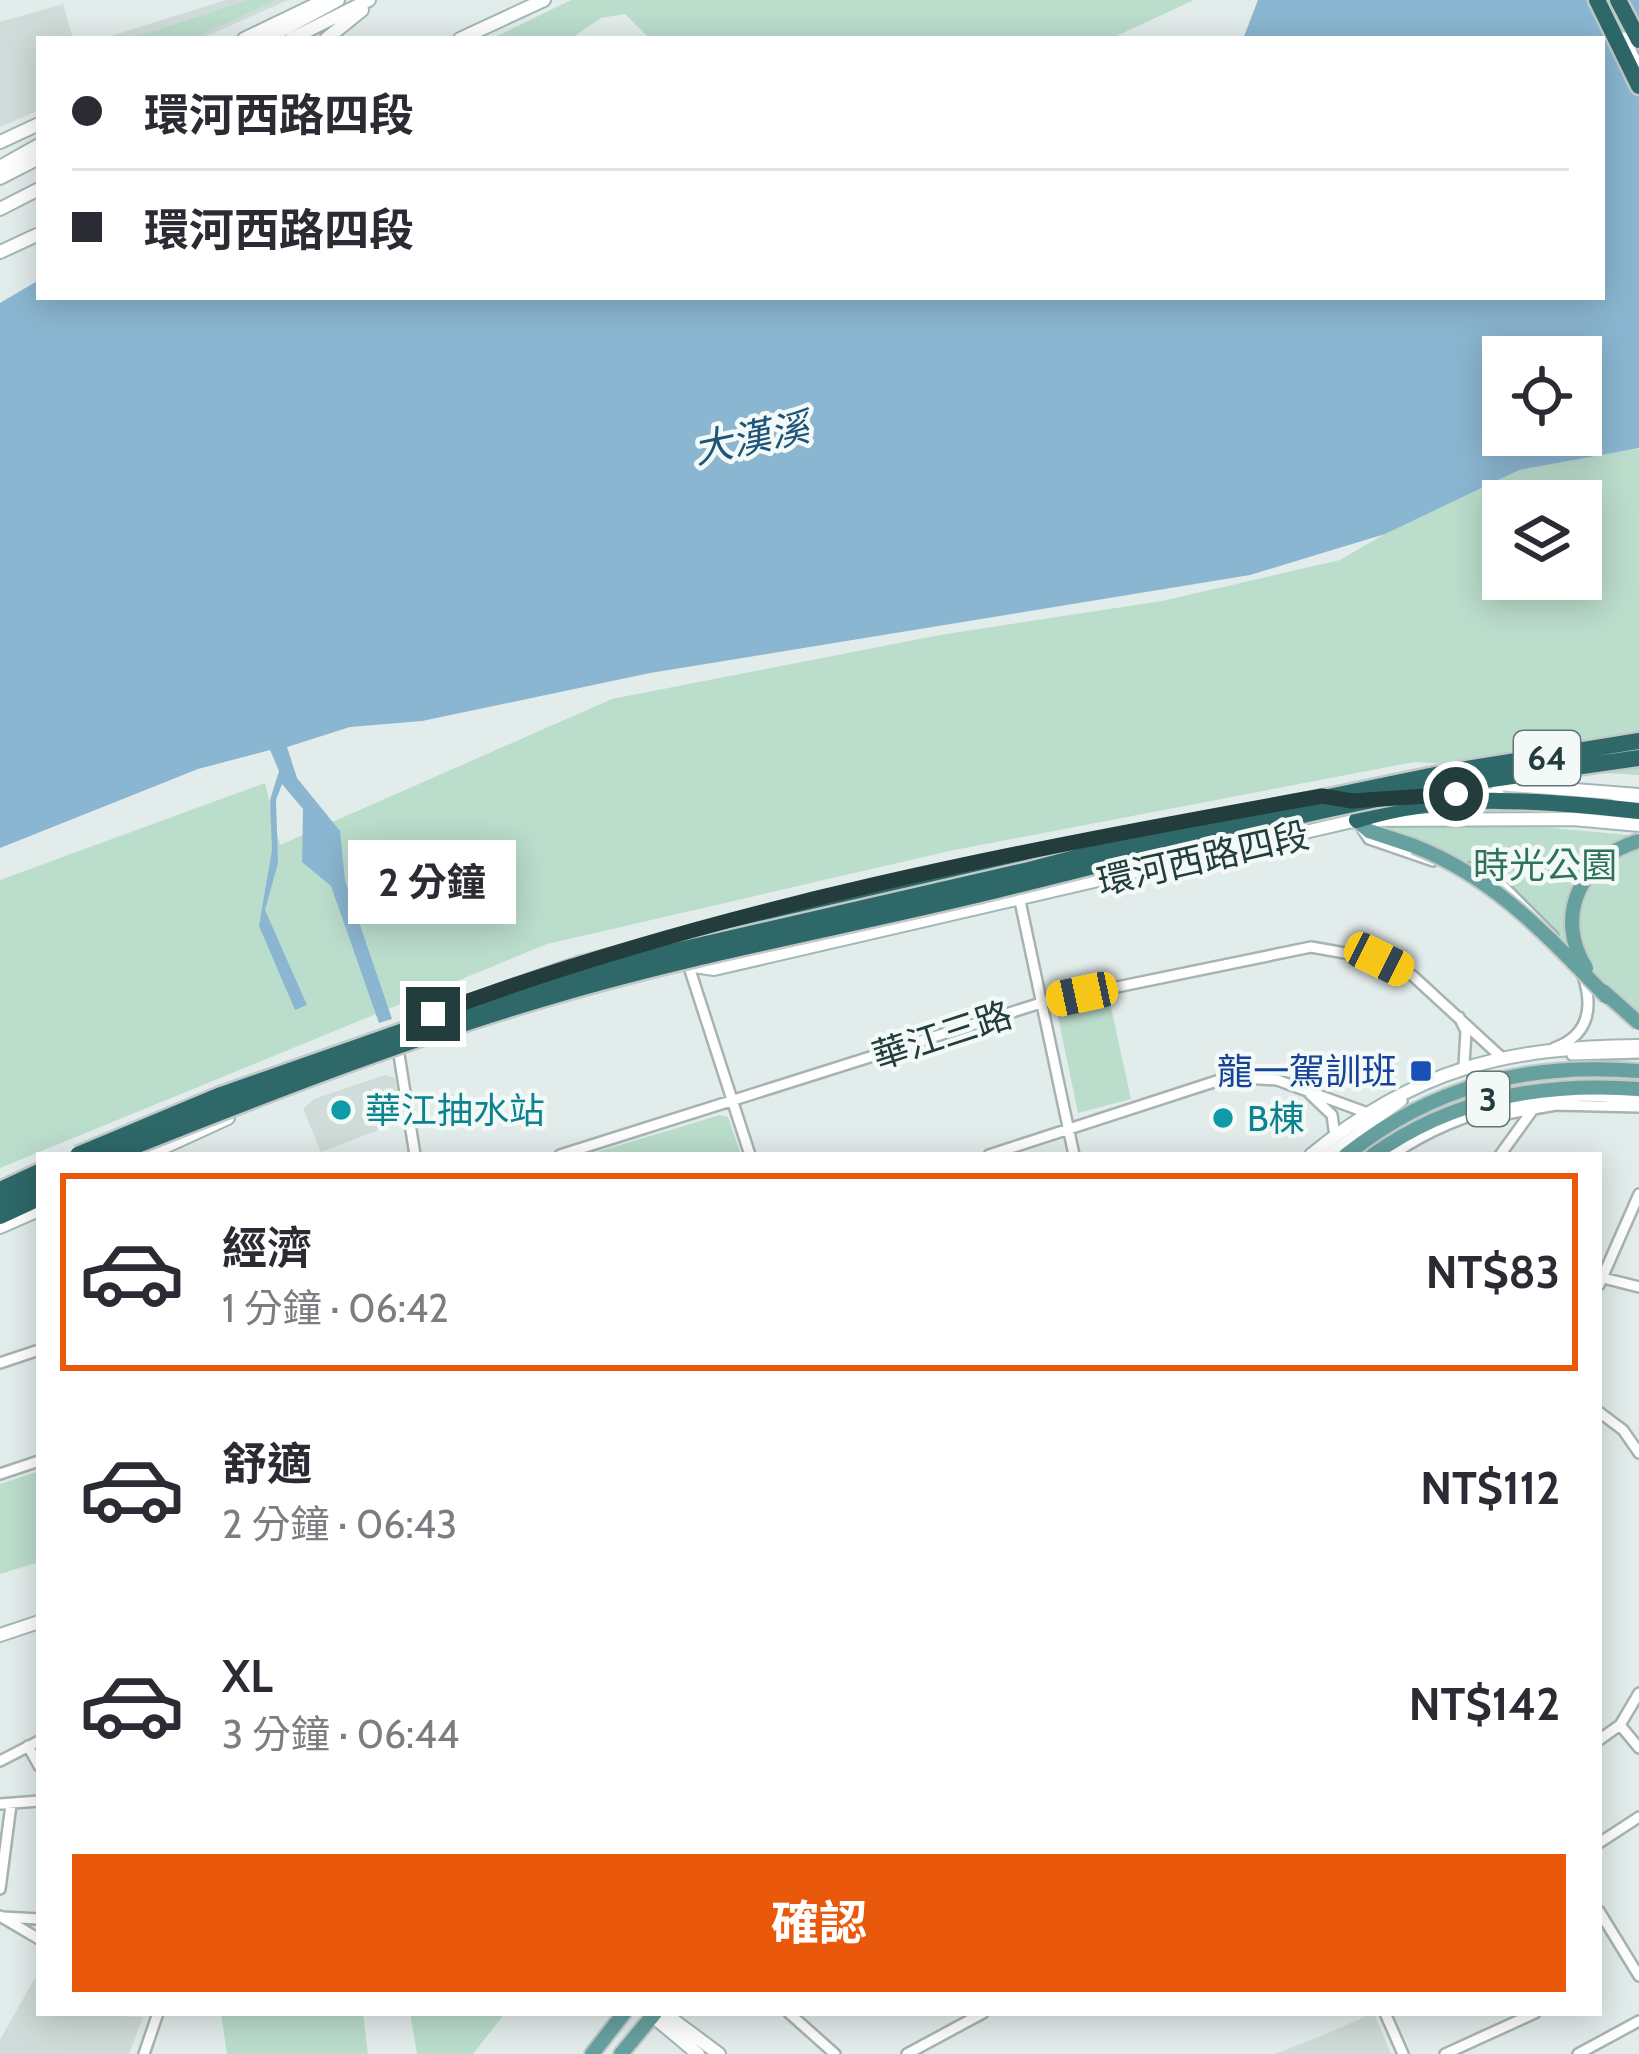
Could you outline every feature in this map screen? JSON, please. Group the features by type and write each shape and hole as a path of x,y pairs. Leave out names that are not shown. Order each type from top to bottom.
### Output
{"highway":[{"path":"1601,0 1639,86"},
{"path":"1618,0 1639,40"},
{"name":"64","path":"83,1152 221,1095 550,980 1029,870 1232,817 1462,794 1639,741"},
{"name":"64","path":"120,1152 378,1050 722,950 993,891 1317,811 1462,794 1639,758"},
{"path":"1357,820 1462,794 1639,809"},
{"path":"692,966 1024,895 1317,811"},
{"path":"550,980 575,967 660,942 1130,834"},
{"path":"0,1189 36,1172"},
{"path":"0,1202 36,1185"},
{"path":"0,1216 36,1199"}],"main road":[{"path":"250,36 325,0"},
{"path":"289,34 338,0"},
{"path":"289,34 372,0"},
{"path":"330,36 372,0"},
{"path":"466,36 544,0"},
{"path":"0,142 36,125"},
{"path":"0,163 36,143"},
{"path":"0,178 36,160"},
{"path":"0,209 36,191"},
{"path":"0,252 36,235"},
{"name":"環河西路四段","path":"107,1152 142,1136 196,1101 314,1054 709,947 1234,821 1352,801 1462,794 1458,786 1504,784 1639,809"},
{"name":"環河西路四段","path":"1130,834 1322,796 1352,801"},
{"path":"1352,801 1357,820 1369,831 1477,875 1507,898 1639,1025"},
{"name":"環河西路四段","path":"692,966 714,969 1020,902 1357,820 1573,819 1639,809"},
{"path":"1607,997 1576,952 1574,901 1590,869 1621,846 1639,841"},
{"name":"環河西路四段","path":"153,1152 224,1119 400,1052 506,1016 692,966 725,952 965,899 1053,891"},
{"path":"1316,1152 1365,1112 1464,1065 1547,1050 1639,1050"},
{"name":"3","path":"1350,1152 1410,1112 1467,1086 1528,1070 1617,1061 1639,1071"},
{"path":"1335,1152 1418,1098 1467,1086"},
{"name":"3","path":"1378,1152 1418,1126 1526,1090 1639,1089"},
{"name":"環河西路四段","path":"142,1136 224,1119"},
{"path":"0,1227 36,1211"},
{"path":"0,1634 36,1623"},
{"path":"592,2054 622,2016"},
{"path":"622,2054 653,2016"},
{"path":"657,2016 698,2054"},
{"path":"658,2016 718,2054"}],"street":[{"path":"1601,0 1639,66"},
{"path":"1357,820 1498,882 1541,919 1585,977 1639,1025"},
{"name":"環河西路四段","path":"394,1033 548,971 680,932 1130,834"},
{"path":"1020,902 1073,1152"},
{"name":"華江三路","path":"570,1152 1044,1002 1312,947 1379,959 1413,976 1500,1056"},
{"path":"692,966 749,1152"},
{"path":"1547,1050 1576,1040 1582,1031 1589,1000 1585,977"},
{"path":"1457,1012 1466,1031 1464,1065"},
{"path":"394,1033 415,1152"},
{"path":"1334,1152 1391,1107 1457,1076 1549,1055 1617,1061 1639,1050"},
{"path":"998,1152 1229,1077 1277,1080 1365,1112"},
{"path":"1397,1152 1436,1130 1496,1108 1614,1092 1639,1104"},
{"path":"1310,1094 1332,1114 1335,1136"},
{"name":"環河西路四段","path":"83,1152 196,1101"},
{"path":"1409,1152 1471,1122 1534,1108 1639,1104"},
{"path":"1502,1152 1534,1108"},
{"path":"1602,1276 1639,1194"},
{"path":"1602,1280 1639,1287"},
{"path":"0,1364 36,1351"},
{"path":"1602,1414 1623,1430 1639,1453"},
{"path":"0,1474 36,1461"},
{"path":"1602,1738 1620,1725 1639,1693"},
{"path":"1620,1725 1639,1748"},
{"path":"0,1761 34,1743"},
{"path":"0,1889 5,1804 15,1799 36,1801"},
{"path":"1602,1841 1639,1817"},
{"path":"1602,1916 1639,1976"},
{"path":"1,1917 36,1919"},
{"path":"1,1917 36,1938"},
{"path":"144,2054 157,2016"},
{"path":"792,2016 835,2054"},
{"path":"907,2054 977,2016"},
{"path":"1385,2016 1403,2054"},
{"path":"1445,2054 1528,2016"},
{"path":"1578,2054 1639,2021"}],"shaded area":[{"path":"226,0 288,0 207,36 111,36"},
{"path":"63,4 72,36 36,36 36,111 0,127 0,22"},
{"path":"385,1075 395,1078 402,1121 321,1152 303,1109 314,1099"},
{"path":"36,1976 36,2016 143,2017 129,2054 0,2054 0,2040"},
{"path":"1375,2016 1391,2054 1275,2054"}],"green space":[{"path":"248,0 276,0 198,36 139,36"},
{"path":"571,0 1194,0 1116,36 647,36 625,14 601,18 574,36 497,36"},
{"path":"1639,449 1639,775 1414,762 954,850 547,944 0,1168 0,880 265,783 280,845 612,699 940,635 1162,601 1340,560 1505,464"},
{"name":"時光公園","path":"1531,826 1639,836 1610,845 1582,873 1576,964 1513,891 1471,865 1383,827"},
{"name":"時光公園","path":"1639,844 1639,1019 1587,966 1575,927 1592,872"},
{"path":"1109,998 1131,1099 1078,1113 1057,1012"},
{"path":"720,1115 728,1117 740,1152 597,1152"},
{"path":"36,1472 36,1563 0,1574 0,1484"},
{"path":"221,2016 363,2016 368,2054 227,2054"},
{"path":"411,2016 503,2016 473,2054 417,2054"}],"water":[{"name":"大漢溪","path":"1258,0 1639,0 1639,448 1602,455 1602,336 1482,336 1482,456 1595,456 1482,480 1482,488 1385,534 1250,575 650,673 422,721 350,727 287,747 297,778 340,831 345,881 392,1019 379,1023 331,886 302,862 303,809 282,784 276,800 278,863 265,910 307,1005 295,1010 259,926 272,850 270,800 279,771 270,750 198,769 0,848 0,303 36,282 36,300 1605,300 1605,36 1244,36"}],"place":[{"name":"龍一駕訓班","path":"1421,1071"},
{"name":"華江抽水站","path":"341,1110"},
{"name":"B棟","path":"1223,1118"}],"route":[{"path":"433,1014 548,971 680,932 1100,837 1322,796 1352,801 1401,794 1456,794"}]}
